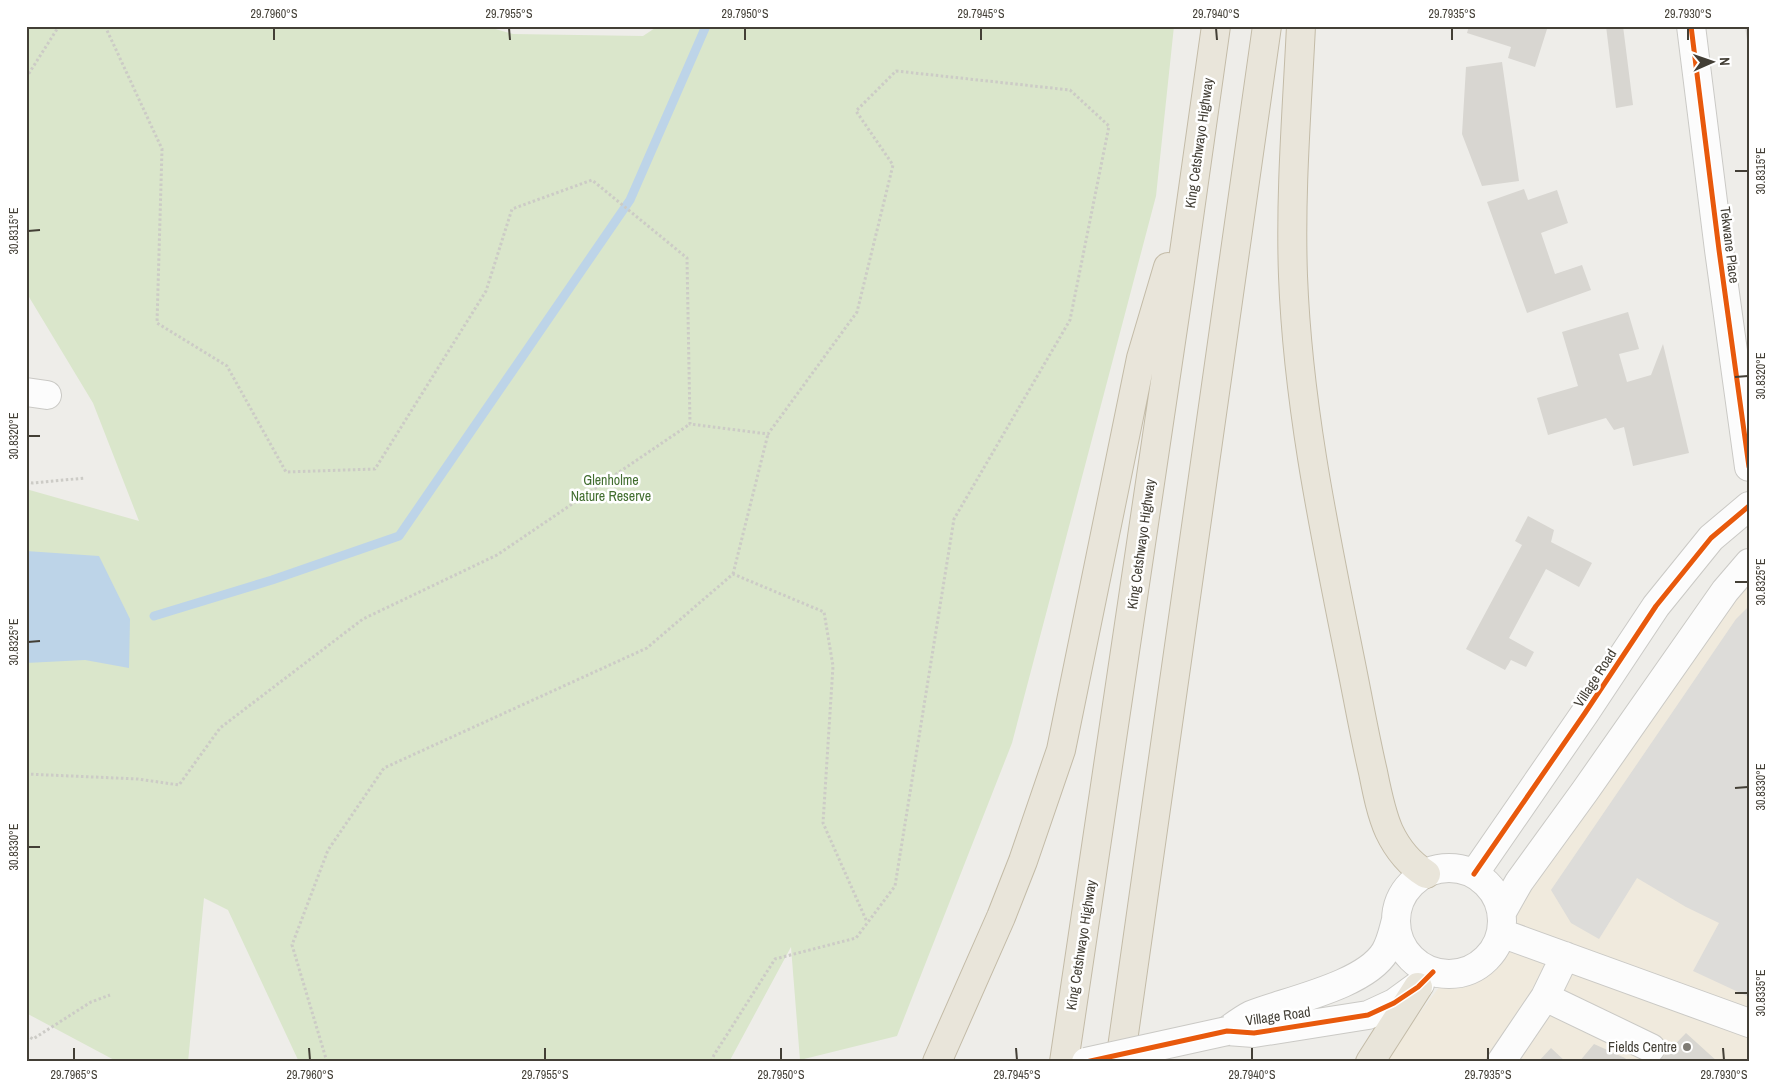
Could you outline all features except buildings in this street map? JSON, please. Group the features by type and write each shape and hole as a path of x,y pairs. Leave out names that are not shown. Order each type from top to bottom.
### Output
{"highway":[{"name":"King Cetshwayo Highway","path":"1064,1062 1216,26"},
{"path":"1120,1062 1268,26"},
{"path":"1301,26 1292,192 1293,275 1298,351 1308,439 1361,720 1382,811 1398,847 1418,869 1426,874"},
{"path":"937,1062 1001,917 1023,861 1060,750 1141,358 1194,174"},
{"path":"1370,1062 1425,979"}],"street":[{"name":"Tekwane Place","path":"1691,26 1741,361 1749,467"},
{"name":"Village Road","path":"1474,874 1580,721 1656,606 1711,538 1749,506"},
{"path":"1501,922 1498,900 1492,890 1474,874 1458,869 1442,869 1426,874 1411,885 1400,901 1396,920 1402,946 1420,966 1425,979 1464,972 1478,966 1489,957 1497,946 1501,922 1518,882 1585,791 1725,591 1749,563"},
{"name":"Village Road","path":"1227,1031 1249,1016 1343,983 1362,973 1384,953 1390,943 1396,920"},
{"path":"1501,922 1565,956 1749,1023"},
{"path":"1501,1062 1545,997 1565,956"},
{"name":"Village Road","path":"1086,1062 1227,1031 1254,1033 1368,1015 1394,1003 1425,979"},
{"path":"1545,997 1651,1048"}],"path":[{"path":"26,78 60,26"},
{"path":"105,26 162,149 157,323 227,366 286,472 375,469 486,291 512,209 592,180 687,258 690,424"},
{"path":"327,1062 292,945 328,850 384,768 647,648 734,574 768,434 857,312 893,165 856,111 896,71 1070,90 1110,126 1070,320 954,520 895,886 856,938 775,959 714,1055 712,1062"},
{"path":"26,774 138,779 179,785 220,728 363,619 497,555 690,424 768,434"},
{"path":"26,482 85,478"},
{"path":"734,574 824,612 833,666 823,823 867,922"},
{"path":"26,1035 33,1039 90,1002 110,995"}],"shaded area":[{"path":"1749,576 1749,1062 1383,1062 1449,974 1460,974 1479,967 1496,954 1508,938 1513,909"},
{"path":"1749,606 1749,997 1693,971 1719,923 1686,907 1637,878 1599,939 1571,923 1551,890 1736,619"}],"green space":[{"name":"Glenholme Nature Reserve","path":"26,26 485,26 513,34 643,36 658,26 1174,26 1156,196 1012,743 897,1036 800,1060 791,947 729,1062 299,1062 228,910 204,898 188,1062 118,1062 26,1013 26,489 139,521 93,403 26,292"}],"water":[{"path":"26,551 99,556 130,619 129,668 85,660 26,663"}],"waterway":[{"path":"154,616 272,580 399,536 630,200 706,26"}],"cycle path":[{"path":"1691,26 1749,467"},
{"path":"1474,874 1656,606 1711,538 1749,506"},
{"path":"1086,1062 1227,1031 1254,1033 1368,1015 1394,1003 1418,987 1433,972"}],"place":[{"name":"Fields Centre","path":"1687,1047"}]}
